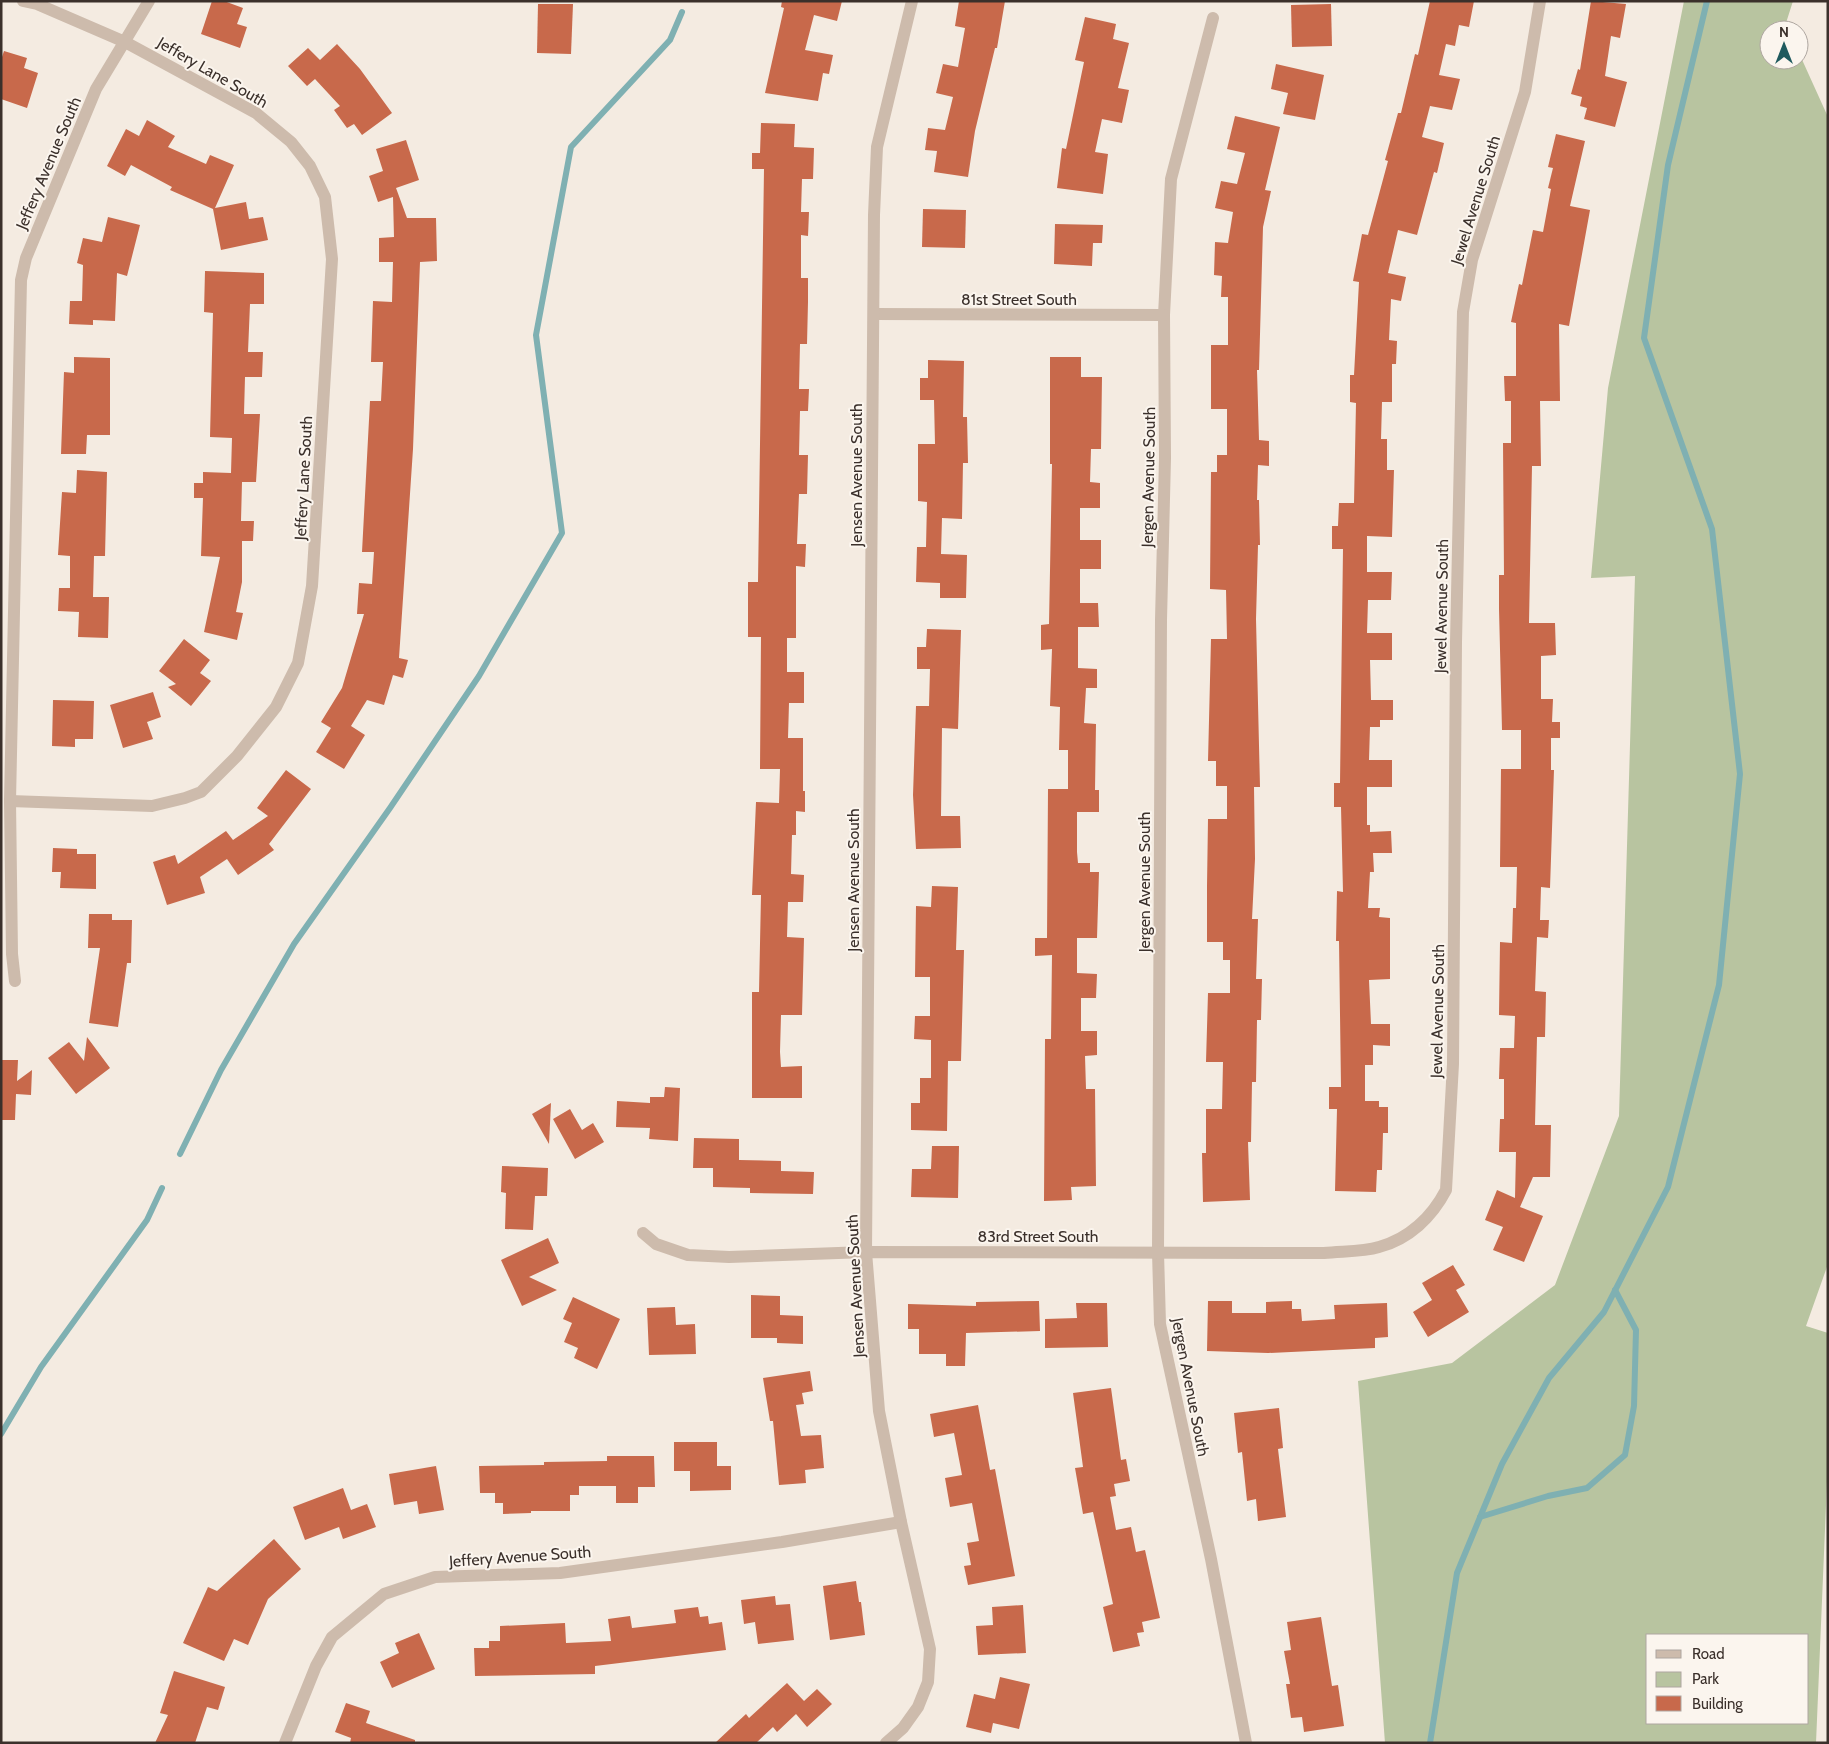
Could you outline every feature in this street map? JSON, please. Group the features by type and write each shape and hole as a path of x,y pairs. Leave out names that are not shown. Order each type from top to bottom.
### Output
{"street":[{"name":"Jeffery Lane South","path":"10,801 152,806 201,792 237,756 276,707 298,663 312,586 332,259 325,197 310,166 291,142 256,112 125,42 37,4 23,1"},
{"name":"Jeffery Avenue South","path":"15,981 12,954 10,801 21,280 26,258 96,90 149,1"},
{"name":"Jensen Avenue South","path":"886,1743 902,1728 918,1707 928,1682 930,1649 901,1522 879,1411 866,1252 877,147 912,1"},
{"name":"Jewel Avenue South","path":"1429,1215 1437,1208 1446,1190 1453,1064 1456,642 1463,312 1472,260 1525,92 1540,1"},
{"name":"Jergen Avenue South","path":"1213,18 1171,179 1164,316 1165,458 1161,620 1158,1252 1160,1324 1211,1559 1246,1743"},
{"name":"81st Street South","path":"874,314 1164,316"},
{"name":"83rd Street South","path":"643,1233 656,1244 688,1255 730,1257 866,1252 1324,1253 1379,1247 1415,1230 1429,1215"},
{"name":"Jeffery Avenue South","path":"284,1743 316,1666 332,1637 384,1594 435,1577 560,1573 782,1542 901,1522"}],"green space":[{"path":"1684,1 1793,1 1787,20 1759,20 1759,70 1807,70 1828,117 1828,1264 1806,1326 1828,1333 1828,1458 1816,1743 1385,1743 1358,1381 1452,1363 1555,1285 1619,1116 1635,576 1591,578 1608,388"}],"building":[{"path":"212,1 224,1 243,8 237,24 247,27 240,48 201,34"},
{"path":"782,1 842,1 837,21 814,15 805,50 833,55 829,74 823,73 818,101 765,93 784,8 781,7"},
{"path":"959,1 1005,1 997,48 995,48 975,131 968,177 934,172 937,151 925,150 928,128 945,130 953,97 936,93 943,64 958,67 965,28 955,26"},
{"path":"1430,1 1474,1 1469,27 1459,25 1455,46 1446,44 1439,75 1460,79 1452,110 1430,106 1422,137 1444,143 1437,173 1434,172 1417,235 1398,230 1388,273 1406,277 1401,301 1391,299 1389,340 1397,341 1396,364 1392,364 1392,402 1382,402 1381,439 1387,439 1387,470 1394,470 1392,537 1367,536 1367,572 1392,572 1391,600 1368,600 1367,633 1392,633 1392,660 1370,660 1371,700 1393,700 1393,720 1380,720 1380,727 1370,727 1369,760 1392,760 1392,787 1367,787 1367,825 1370,825 1370,832 1391,831 1392,853 1373,853 1374,872 1370,872 1368,908 1380,908 1379,917 1390,918 1390,979 1369,980 1371,1024 1390,1024 1390,1046 1373,1045 1373,1065 1365,1065 1365,1101 1379,1101 1379,1107 1388,1107 1388,1133 1383,1133 1382,1170 1377,1170 1376,1192 1335,1191 1337,1109 1329,1109 1329,1087 1341,1087 1339,941 1336,941 1337,891 1343,892 1341,807 1334,807 1334,783 1340,783 1343,549 1332,549 1332,526 1338,526 1339,503 1354,503 1356,403 1350,402 1350,375 1354,375 1359,282 1353,281 1362,234 1368,235 1388,161 1385,160 1398,113 1401,113 1415,54 1418,55"},
{"path":"1591,1 1626,4 1620,38 1611,36 1605,76 1627,82 1615,127 1584,119 1587,108 1580,106 1582,97 1571,94 1578,69 1580,70"},
{"path":"538,4 573,4 571,54 537,53"},
{"path":"1331,4 1332,46 1292,47 1291,5"},
{"path":"1085,17 1116,24 1113,39 1129,43 1118,88 1129,90 1122,123 1102,119 1095,152 1108,154 1103,194 1057,188 1062,148 1066,149 1084,62 1075,60"},
{"path":"337,44 360,69 392,113 362,135 354,124 347,128 334,110 340,106 315,79 307,86 288,66 308,48 320,60"},
{"path":"4,51 27,58 24,68 38,73 27,108 1,99 1,60"},
{"path":"1276,64 1324,75 1315,120 1283,114 1288,93 1271,89"},
{"path":"1235,116 1280,127 1265,190 1271,191 1263,227 1259,370 1257,370 1259,440 1269,441 1269,466 1258,465 1257,500 1259,500 1260,545 1258,545 1256,619 1260,787 1254,787 1255,859 1252,919 1258,919 1256,979 1262,979 1261,1020 1257,1020 1256,1082 1252,1082 1251,1142 1248,1142 1250,1200 1203,1202 1202,1153 1206,1153 1206,1109 1222,1109 1223,1062 1206,1062 1208,993 1230,993 1230,960 1223,960 1223,942 1207,942 1207,886 1208,819 1227,819 1227,786 1216,786 1216,761 1208,761 1211,639 1227,639 1226,590 1210,589 1211,472 1217,472 1217,455 1227,455 1227,409 1211,409 1211,345 1228,345 1228,297 1221,297 1222,276 1214,275 1215,242 1228,243 1233,212 1215,208 1221,181 1237,184 1245,153 1227,149"},
{"path":"147,120 175,136 168,147 206,164 210,155 234,165 215,208 246,202 249,219 263,217 268,240 221,250 213,209 170,190 172,187 131,165 125,176 107,166 126,129 139,136"},
{"path":"761,123 795,124 794,147 814,148 813,179 802,179 801,212 809,212 808,236 801,235 801,278 808,278 808,302 807,344 800,344 799,389 809,389 808,411 800,411 799,455 808,455 807,494 799,494 797,544 806,544 805,567 796,566 796,638 787,638 787,672 804,672 804,703 789,703 788,738 803,738 805,812 796,811 796,835 792,835 791,874 804,875 803,902 788,902 787,937 804,938 802,1015 781,1015 780,1052 781,1067 802,1066 802,1098 752,1098 752,992 759,992 761,895 752,895 756,802 779,803 780,769 760,769 761,637 748,637 748,582 758,582 764,169 752,169 752,153 760,153"},
{"path":"1556,134 1585,141 1570,206 1590,210 1569,326 1559,324 1560,401 1540,401 1541,466 1532,466 1529,623 1555,623 1556,655 1541,656 1541,699 1553,699 1552,722 1560,722 1560,738 1551,738 1551,770 1554,770 1550,888 1541,887 1540,920 1549,920 1548,938 1537,937 1535,991 1546,992 1545,1037 1537,1037 1535,1125 1551,1125 1550,1177 1533,1177 1520,1207 1543,1216 1524,1262 1493,1250 1503,1227 1485,1220 1497,1190 1515,1198 1516,1152 1499,1152 1500,1119 1504,1119 1504,1079 1499,1079 1500,1048 1514,1048 1515,1016 1499,1015 1500,942 1512,943 1513,908 1516,908 1517,867 1500,867 1501,769 1521,769 1521,730 1502,730 1499,575 1504,575 1503,443 1511,443 1511,401 1505,401 1504,376 1516,376 1516,323 1511,322 1519,284 1522,285 1533,230 1543,232 1551,189 1548,188 1553,168 1548,167"},
{"path":"406,140 419,180 396,188 407,218 436,218 437,261 420,262 413,449 399,658 408,660 403,678 393,675 384,705 367,700 351,726 365,735 344,769 316,752 331,728 321,722 342,688 364,614 357,614 359,583 372,584 374,552 362,552 370,401 381,401 383,362 371,362 373,301 392,302 393,262 379,262 379,238 394,237 393,197 378,202 369,176 383,171 376,149"},
{"path":"923,209 966,210 965,248 922,247"},
{"path":"108,217 140,225 127,276 117,273 115,321 93,320 93,325 69,324 70,301 82,301 83,265 77,263 83,238 102,242"},
{"path":"1055,224 1103,225 1102,243 1093,243 1092,266 1054,264"},
{"path":"205,271 264,273 264,304 250,304 248,352 263,352 262,377 245,377 244,414 260,414 256,482 242,482 241,521 254,521 253,541 242,541 242,582 236,612 243,613 237,640 204,632 220,557 201,556 203,498 194,498 194,483 203,483 203,472 231,473 232,438 210,437 213,313 204,312"},
{"path":"74,357 110,358 110,435 87,435 86,454 61,454 64,372 74,373"},
{"path":"1050,357 1081,357 1081,377 1102,377 1101,449 1091,449 1090,482 1100,483 1100,508 1080,508 1080,540 1101,540 1101,569 1080,569 1080,603 1098,603 1099,627 1078,627 1078,668 1097,669 1097,688 1086,688 1084,723 1096,724 1095,790 1099,790 1099,812 1077,812 1077,852 1078,863 1090,863 1090,872 1099,872 1097,938 1077,938 1077,973 1097,974 1096,998 1081,998 1081,1031 1097,1031 1097,1055 1085,1056 1086,1089 1095,1089 1096,1186 1071,1187 1072,1200 1044,1201 1045,1039 1051,1039 1052,955 1035,956 1035,938 1047,938 1048,789 1068,789 1068,750 1059,750 1060,707 1050,706 1052,649 1041,650 1041,625 1049,624 1052,464 1050,464"},
{"path":"928,360 964,361 963,417 967,417 968,463 963,463 962,519 942,518 941,554 967,555 966,598 940,598 940,583 916,582 917,547 926,547 927,502 918,501 918,444 935,444 934,400 920,400 920,378 928,378"},
{"path":"77,470 107,472 105,556 94,556 93,597 109,597 108,638 78,637 79,612 58,611 59,588 70,588 70,556 58,555 62,492 76,493"},
{"path":"927,629 961,630 958,729 942,728 941,816 960,816 961,848 916,849 913,795 916,706 929,706 930,669 917,669 917,647 926,647"},
{"path":"184,639 210,660 200,673 211,681 191,706 168,687 176,684 159,671"},
{"path":"153,692 161,717 147,722 153,739 123,748 110,705"},
{"path":"53,700 94,701 93,739 75,739 75,747 52,746"},
{"path":"286,770 311,789 269,844 274,850 238,875 227,859 200,877 205,893 167,905 153,862 175,855 178,864 226,831 233,840 268,816 257,808"},
{"path":"53,848 77,849 77,854 96,854 96,889 60,888 61,872 52,872"},
{"path":"932,886 958,887 956,950 964,950 961,1061 948,1061 947,1131 911,1130 911,1103 920,1103 920,1078 931,1078 931,1040 914,1039 915,1016 930,1016 930,977 915,977 916,906 931,907"},
{"path":"89,914 112,914 112,920 132,920 131,963 127,963 118,1027 89,1023 100,948 88,948"},
{"path":"87,1037 110,1068 76,1094 48,1058 69,1042 84,1061"},
{"path":"1,1060 18,1060 17,1081 32,1070 31,1095 16,1094 15,1120 1,1120"},
{"path":"665,1087 680,1088 678,1141 649,1139 650,1128 616,1127 617,1101 650,1103 650,1097 664,1097"},
{"path":"551,1103 549,1144 532,1114"},
{"path":"570,1109 582,1130 593,1123 604,1142 575,1159 553,1119"},
{"path":"694,1138 739,1139 739,1160 781,1161 781,1171 814,1172 813,1194 750,1193 750,1188 713,1187 713,1168 693,1168"},
{"path":"932,1146 959,1146 958,1198 911,1197 912,1169 931,1169"},
{"path":"502,1166 548,1168 547,1196 535,1196 533,1230 505,1229 506,1193 501,1192"},
{"path":"548,1238 559,1263 529,1277 557,1290 522,1306 501,1260"},
{"path":"1453,1265 1465,1285 1456,1290 1469,1312 1428,1337 1413,1312 1432,1300 1422,1283"},
{"path":"751,1295 780,1296 780,1315 803,1316 803,1344 777,1343 777,1338 751,1338"},
{"path":"573,1297 620,1319 597,1369 574,1358 578,1348 564,1342 572,1323 563,1319"},
{"path":"1039,1301 1040,1331 966,1333 965,1366 946,1366 946,1354 919,1354 919,1329 908,1329 908,1304 976,1306 976,1302"},
{"path":"1208,1301 1232,1301 1232,1313 1266,1313 1266,1302 1292,1301 1292,1309 1301,1309 1302,1321 1335,1319 1334,1305 1387,1303 1388,1337 1375,1338 1375,1348 1268,1353 1207,1351"},
{"path":"1076,1303 1107,1303 1108,1347 1045,1348 1045,1319 1077,1318"},
{"path":"675,1307 676,1325 695,1324 696,1354 649,1355 647,1308"},
{"path":"810,1371 813,1391 802,1393 804,1404 796,1405 801,1436 821,1435 824,1468 805,1470 806,1483 779,1485 773,1421 770,1421 763,1378"},
{"path":"1111,1388 1121,1460 1126,1459 1130,1481 1114,1484 1116,1496 1110,1497 1116,1530 1131,1527 1136,1552 1145,1550 1160,1618 1142,1622 1144,1632 1137,1633 1140,1646 1113,1652 1103,1607 1113,1604 1093,1512 1083,1514 1075,1468 1083,1467 1073,1393"},
{"path":"978,1405 990,1470 995,1469 1015,1576 968,1585 964,1566 971,1565 967,1543 979,1541 972,1503 950,1507 945,1478 962,1475 954,1433 934,1437 930,1414"},
{"path":"1279,1408 1283,1448 1278,1449 1286,1517 1258,1521 1256,1499 1247,1501 1242,1452 1238,1453 1234,1413"},
{"path":"674,1442 717,1442 717,1466 731,1466 731,1490 690,1491 690,1471 674,1471"},
{"path":"607,1456 654,1456 655,1487 638,1487 638,1503 616,1503 616,1486 579,1486 579,1495 570,1495 570,1511 531,1511 531,1513 503,1514 503,1503 495,1503 495,1493 480,1493 479,1466 544,1465 544,1462 607,1461"},
{"path":"436,1466 444,1510 419,1514 417,1501 394,1505 389,1474"},
{"path":"343,1488 351,1510 367,1504 376,1527 343,1539 339,1527 305,1540 293,1507"},
{"path":"274,1539 301,1569 268,1599 248,1645 234,1639 224,1661 183,1643 208,1587 217,1591"},
{"path":"856,1581 865,1635 830,1640 823,1586"},
{"path":"775,1596 776,1605 790,1604 794,1640 758,1644 755,1622 744,1624 741,1600"},
{"path":"1023,1605 1026,1653 978,1655 976,1626 993,1625 992,1607"},
{"path":"698,1607 700,1617 708,1616 709,1624 722,1622 726,1650 595,1666 595,1674 475,1676 474,1648 489,1648 489,1641 500,1641 500,1626 565,1623 566,1643 611,1641 608,1619 630,1616 632,1628 676,1623 674,1610"},
{"path":"1321,1617 1332,1686 1338,1685 1344,1726 1304,1732 1302,1717 1291,1718 1286,1684 1290,1684 1284,1651 1291,1650 1287,1622"},
{"path":"419,1633 435,1669 392,1688 380,1662 399,1653 395,1643"},
{"path":"174,1671 225,1687 218,1710 207,1707 195,1743 155,1743 168,1715 160,1713"},
{"path":"1000,1677 1030,1684 1019,1729 993,1723 991,1733 966,1727 974,1694 995,1699"},
{"path":"787,1683 804,1701 817,1689 832,1704 807,1727 796,1714 777,1732 773,1727 756,1743 715,1743 746,1714 749,1718"},
{"path":"346,1703 370,1711 366,1723 415,1740 415,1743 350,1743 351,1738 335,1732"}],"waterway":[{"path":"1430,1743 1457,1573 1502,1464 1549,1378 1604,1312 1668,1187 1719,985 1740,774 1712,529 1644,338 1668,165 1707,1"},
{"path":"180,1154 221,1070 294,944 390,808 479,676 562,533 536,335 571,147 670,40 682,12"},
{"path":"1,1434 41,1367 147,1220 162,1188"},
{"path":"1480,1517 1548,1496 1587,1488 1625,1455 1634,1406 1636,1330 1615,1290"}]}
